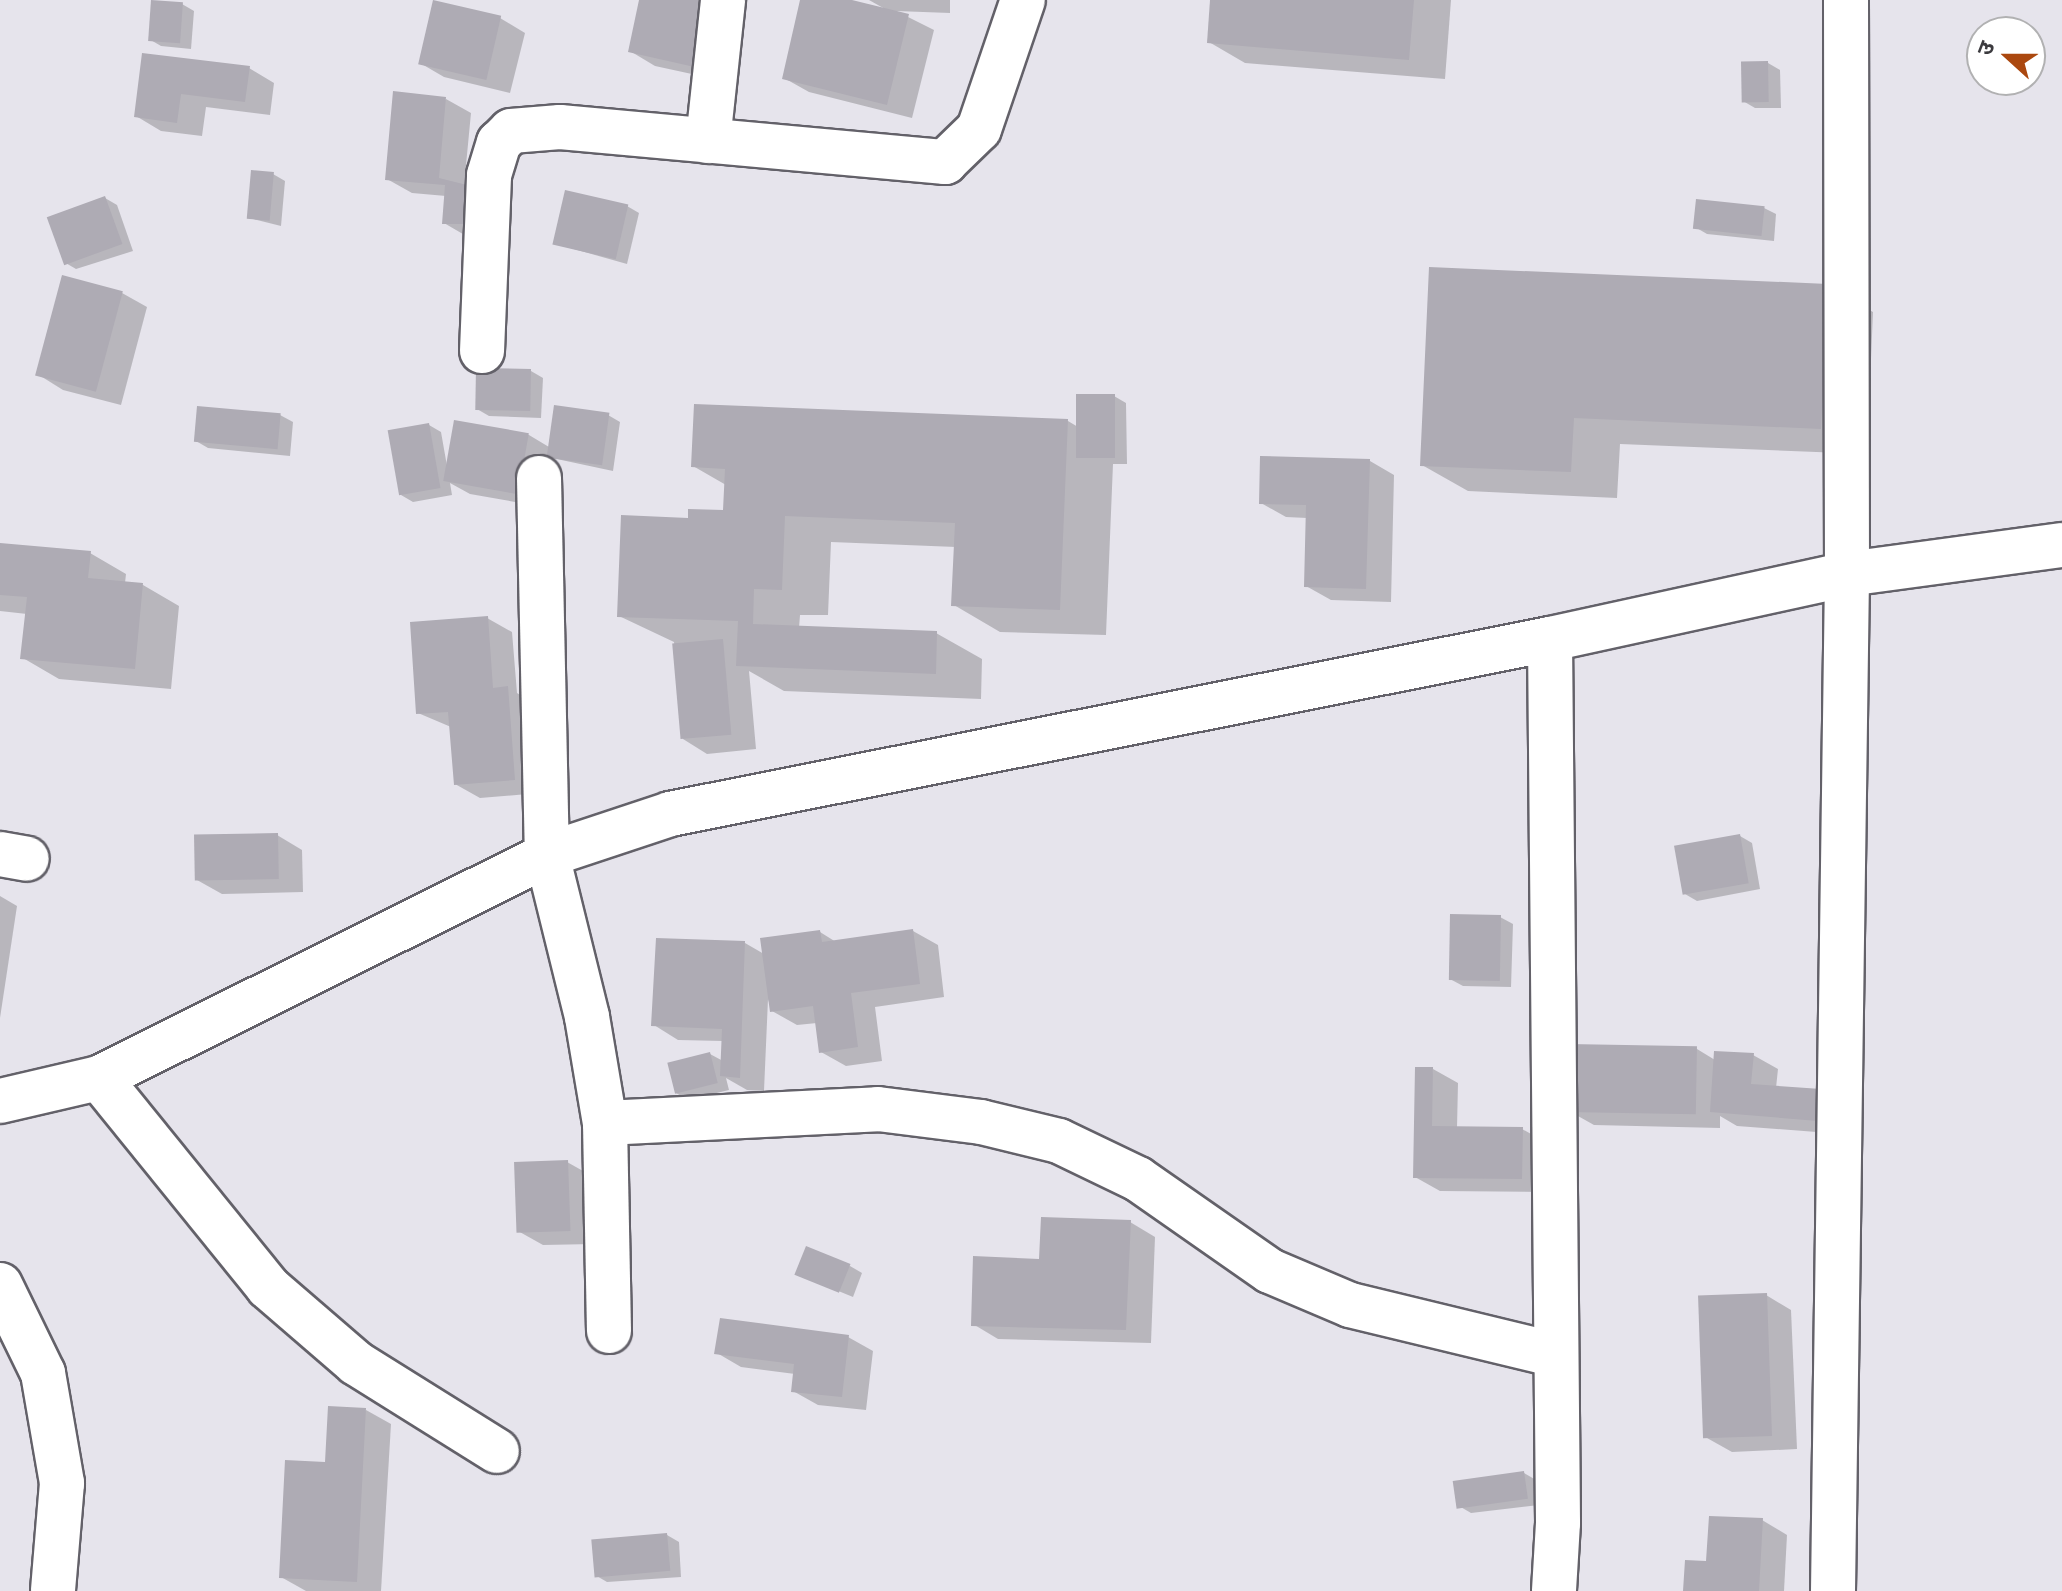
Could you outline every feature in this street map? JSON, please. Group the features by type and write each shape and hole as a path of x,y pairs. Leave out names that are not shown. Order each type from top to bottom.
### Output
{"street":[{"path":"708,141 723,0"},
{"path":"482,351 489,175 499,143 511,131 560,127 945,162 979,129 1023,0"},
{"path":"1833,1591 1847,574 1846,0"},
{"path":"539,478 547,855 587,1017 605,1123 609,1331"},
{"path":"0,1101 99,1078 547,855 670,814 1550,639 1847,574 2062,545"},
{"path":"1550,639 1558,1523 1554,1591"},
{"path":"99,1078 268,1287 356,1363 497,1451"},
{"path":"605,1123 878,1109 981,1122 1059,1141 1138,1179 1270,1271 1350,1305 1556,1355"},
{"path":"0,1285 46,1389 62,1483 53,1591"}],"building":[{"path":"151,0 183,2 180,43 148,41"},
{"path":"433,0 501,16 486,80 418,64"},
{"path":"639,0 713,0 699,68 628,52"},
{"path":"800,0 852,0 909,14 887,105 782,79"},
{"path":"1210,0 1414,0 1409,60 1207,43"},
{"path":"142,53 250,66 245,102 181,94 177,123 134,117"},
{"path":"1741,61 1768,61 1769,102 1742,102"},
{"path":"393,91 446,97 439,178 471,186 468,224 442,224 445,185 385,180"},
{"path":"251,170 274,172 270,221 247,219"},
{"path":"565,190 628,205 616,259 552,245"},
{"path":"105,196 122,244 64,265 47,217"},
{"path":"1696,199 1765,206 1761,236 1693,229"},
{"path":"1429,267 1828,284 1821,429 1574,418 1571,472 1420,466"},
{"path":"62,275 123,291 96,392 35,375"},
{"path":"476,368 531,369 530,411 475,410"},
{"path":"1076,394 1115,394 1115,458 1076,458"},
{"path":"694,404 1068,419 1060,610 951,606 955,523 785,516 782,590 754,589 753,624 937,631 936,674 736,666 738,621 617,617 621,515 688,518 688,509 723,510 725,469 691,467"},
{"path":"554,405 609,413 602,465 547,457"},
{"path":"197,406 281,413 278,449 194,442"},
{"path":"454,420 529,433 518,494 443,481"},
{"path":"429,423 440,488 399,495 388,430"},
{"path":"1260,456 1370,459 1366,589 1304,587 1306,505 1259,504"},
{"path":"0,543 91,551 88,578 143,583 135,669 20,659 27,597 0,595"},
{"path":"488,616 493,688 508,686 515,780 454,785 448,712 416,714 410,622"},
{"path":"723,639 731,735 681,739 672,643"},
{"path":"278,833 279,879 195,880 194,834"},
{"path":"1740,834 1749,883 1683,895 1674,846"},
{"path":"1450,914 1501,915 1500,981 1449,980"},
{"path":"913,929 920,984 851,993 858,1047 819,1053 813,1006 770,1012 760,938 820,930 822,942"},
{"path":"656,938 745,941 740,1078 720,1076 722,1029 651,1026"},
{"path":"1568,1044 1697,1046 1696,1114 1567,1112"},
{"path":"1714,1051 1754,1053 1751,1084 1821,1089 1818,1121 1710,1112"},
{"path":"710,1052 718,1083 675,1094 667,1063"},
{"path":"1415,1067 1433,1067 1432,1126 1523,1127 1522,1179 1413,1178"},
{"path":"568,1160 570,1231 517,1233 514,1162"},
{"path":"1041,1217 1131,1220 1126,1330 971,1326 973,1256 1039,1259"},
{"path":"806,1246 851,1264 839,1293 794,1275"},
{"path":"1767,1293 1772,1436 1703,1438 1698,1295"},
{"path":"720,1318 849,1335 842,1397 791,1392 794,1364 714,1354"},
{"path":"328,1406 366,1408 357,1582 279,1578 285,1460 325,1462"},
{"path":"1524,1471 1528,1499 1457,1509 1453,1481"},
{"path":"1709,1516 1763,1518 1759,1591 1683,1591 1685,1560 1706,1561"},
{"path":"667,1533 670,1571 595,1577 591,1540"}]}
